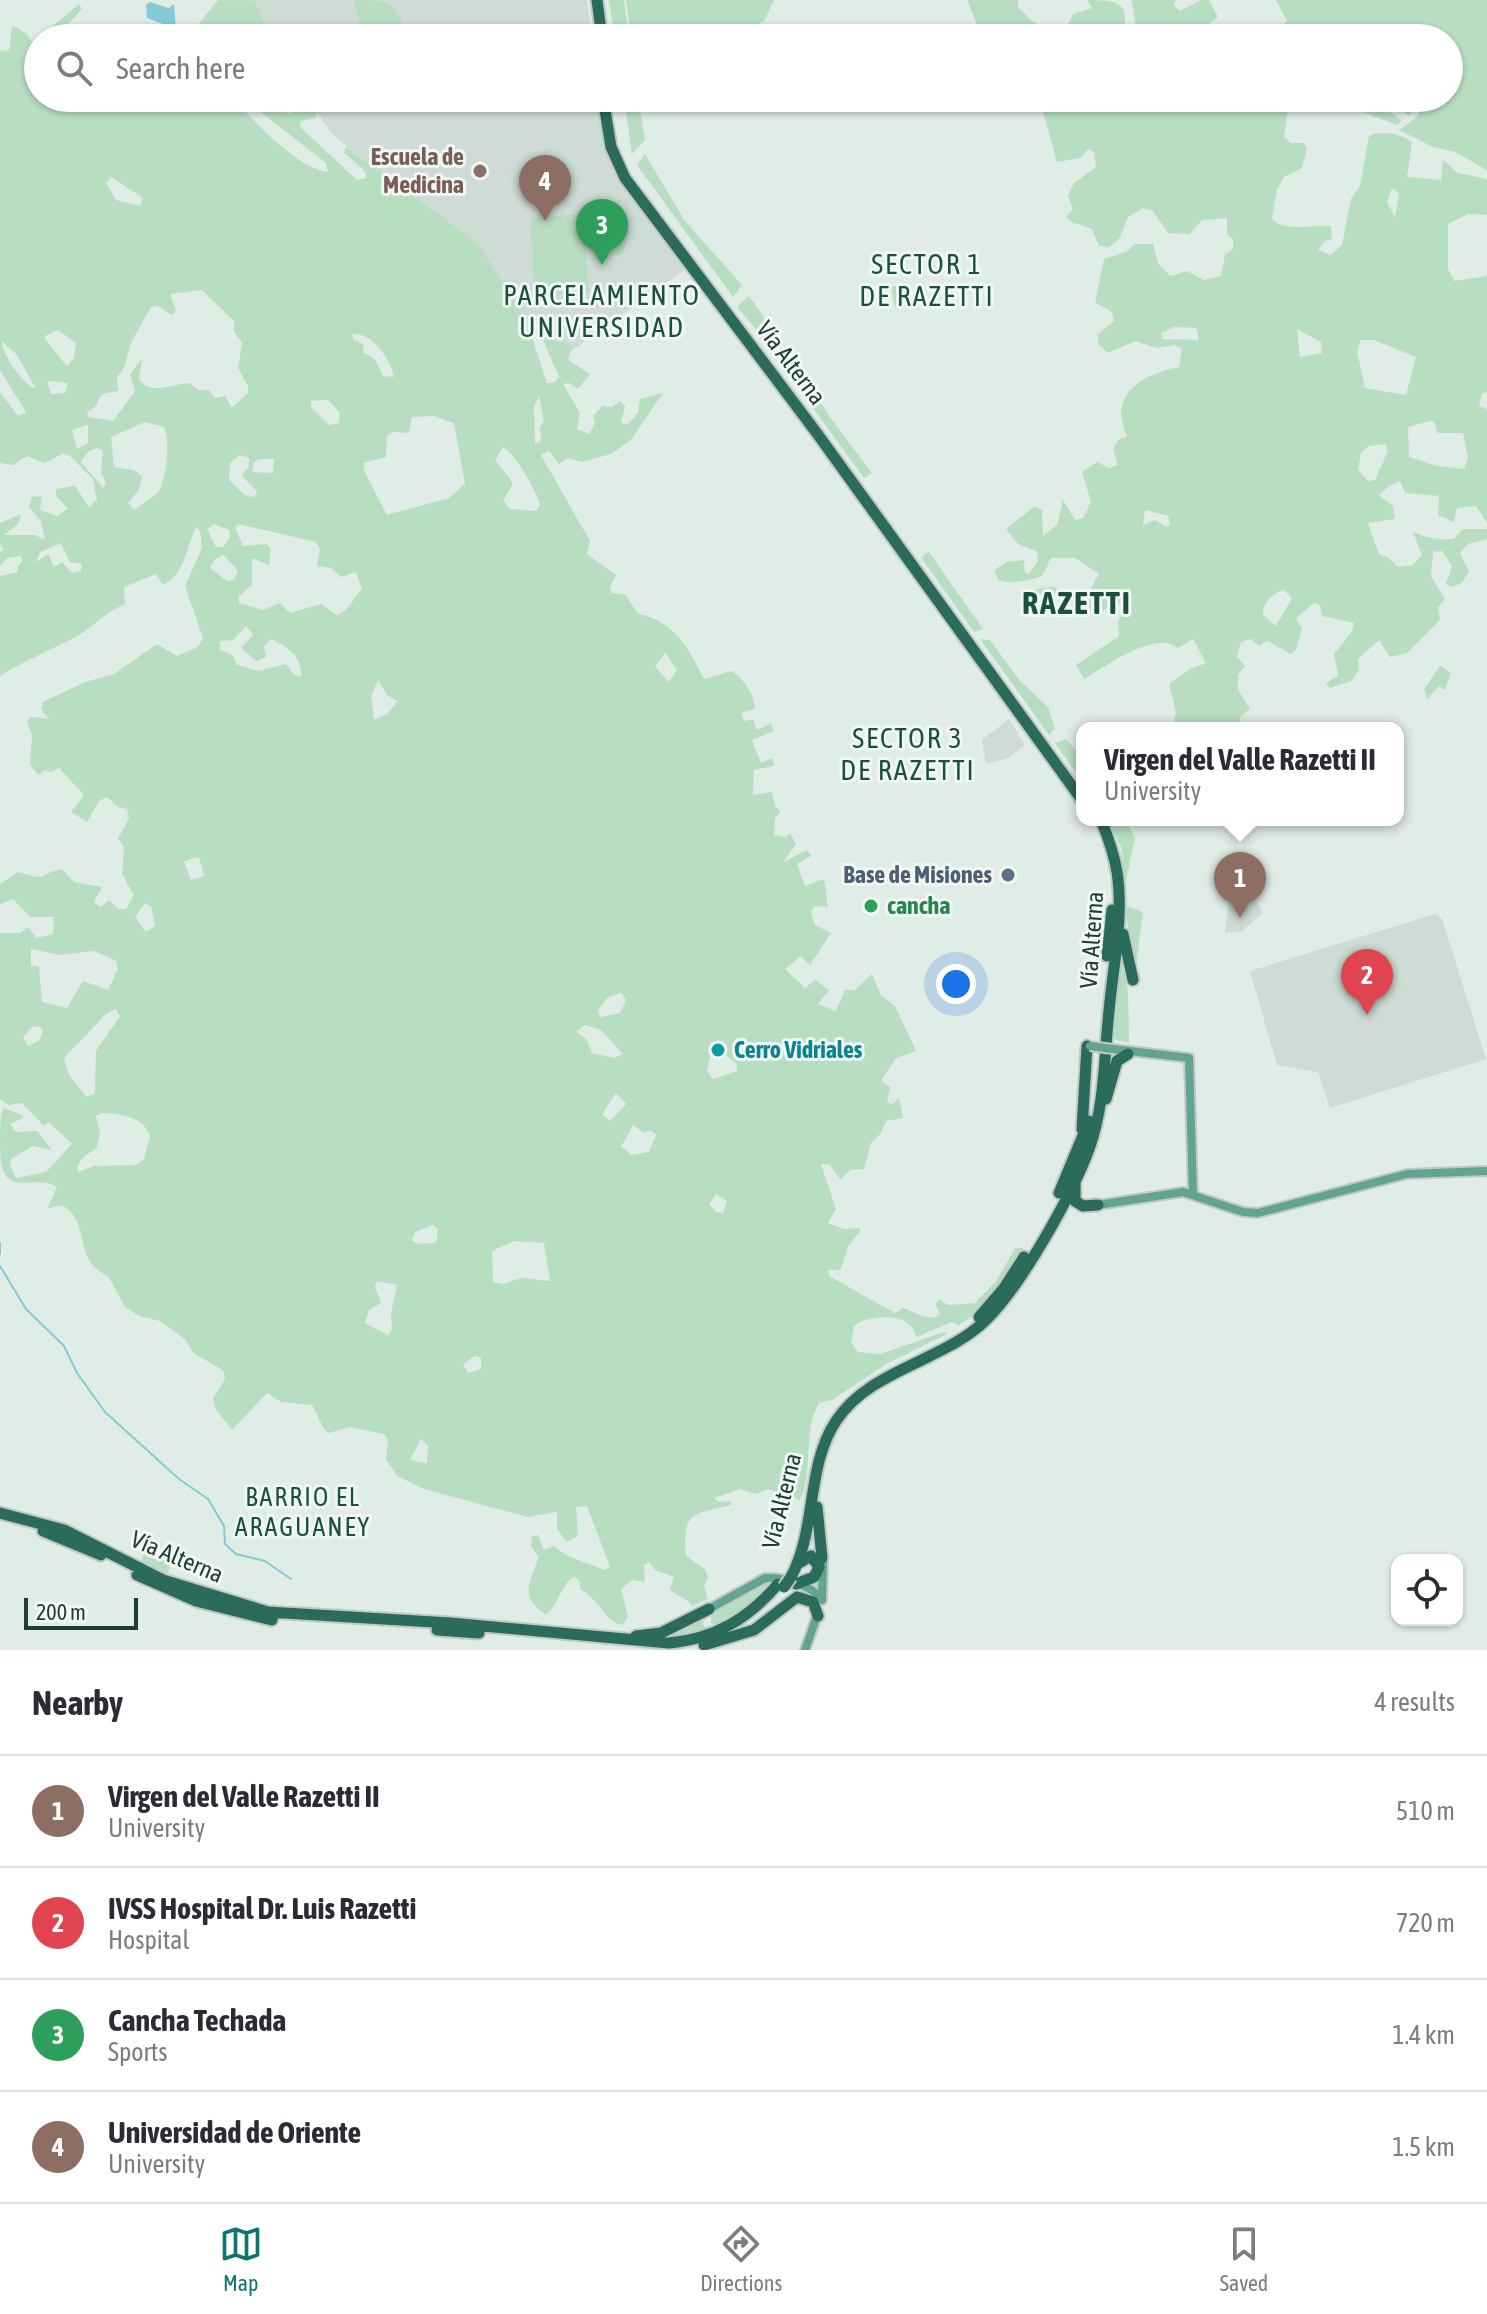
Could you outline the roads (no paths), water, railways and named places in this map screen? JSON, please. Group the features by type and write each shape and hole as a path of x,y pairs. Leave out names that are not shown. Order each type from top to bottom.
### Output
{"highway":[{"path":"591,0 594,24"},
{"path":"597,0 600,24"},
{"name":"Vía Alterna","path":"605,112 611,147 625,178 1076,792"},
{"name":"Vía Alterna","path":"613,112 621,153 637,185 800,399 1076,781"},
{"path":"995,691 1010,698 1012,716"},
{"name":"Vía Alterna","path":"0,1513 64,1530 163,1580 268,1612 450,1623 669,1643 721,1631 751,1612 788,1579 821,1437 832,1417 850,1397 900,1364 953,1337 982,1314 1021,1262 1080,1147 1090,1117 1111,921 1111,876 1096,826"},
{"name":"Vía Alterna","path":"680,1650 704,1645 750,1621 788,1579 825,1444 845,1409 865,1391 961,1340 983,1323 1011,1292 1078,1174 1100,1102 1119,899 1115,862 1103,826"},
{"path":"1119,899 1126,962 1133,980"},
{"path":"1100,963 1111,921"},
{"path":"1080,1147 1088,1046"},
{"path":"1093,1133 1102,1120 1112,1071 1120,1051"},
{"path":"1078,1174 1075,1201 1083,1206 1098,1205"},
{"path":"1051,1222 1063,1212 1098,1205"},
{"path":"820,1467 817,1510 822,1558"},
{"name":"Vía Alterna","path":"0,1520 71,1540 172,1592 247,1616 294,1623 461,1632 640,1650"},
{"path":"704,1645 754,1630 797,1597 813,1602 818,1616"},
{"path":"598,1638 661,1633 709,1609 709,1623 721,1631"}],"main road":[{"path":"1088,1046 1186,1061 1190,1194"},
{"path":"1098,1205 1190,1194 1243,1212 1258,1213 1407,1174 1487,1171"},
{"path":"805,1650 822,1600 822,1558"},
{"path":"709,1609 765,1578 788,1579 811,1589 822,1600"},
{"path":"811,1589 824,1580"}],"water":[{"path":"150,2 169,8 174,4 176,24 163,24 147,18 146,5"}],"waterway":[{"path":"0,1243 0,1254"},
{"path":"0,1266 26,1309 64,1346 77,1373 105,1412 179,1479 208,1499 224,1526 225,1544 236,1554 265,1561 291,1579"}],"place":[{"name":"Escuela de Medicina","path":"480,171"},
{"name":"Universidad de Oriente","path":"545,221"},
{"name":"Cancha Techada","path":"602,265"},
{"name":"Base de Misiones","path":"1008,875"},
{"name":"cancha","path":"871,906"},
{"name":"Virgen del Valle Razetti II","path":"1240,918"},
{"name":"IVSS Hospital Dr. Luis Razetti","path":"1367,1015"},
{"name":"Cerro Vidriales","path":"718,1050"}],"district":[{"name":"SECTOR 1 DE RAZETTI","path":"927,280"},
{"name":"PARCELAMIENTO UNIVERSIDAD","path":"602,311"},
{"name":"RAZETTI","path":"1077,603"},
{"name":"SECTOR 3 DE RAZETTI","path":"908,754"},
{"name":"BARRIO EL ARAGUANEY","path":"303,1512"}]}
